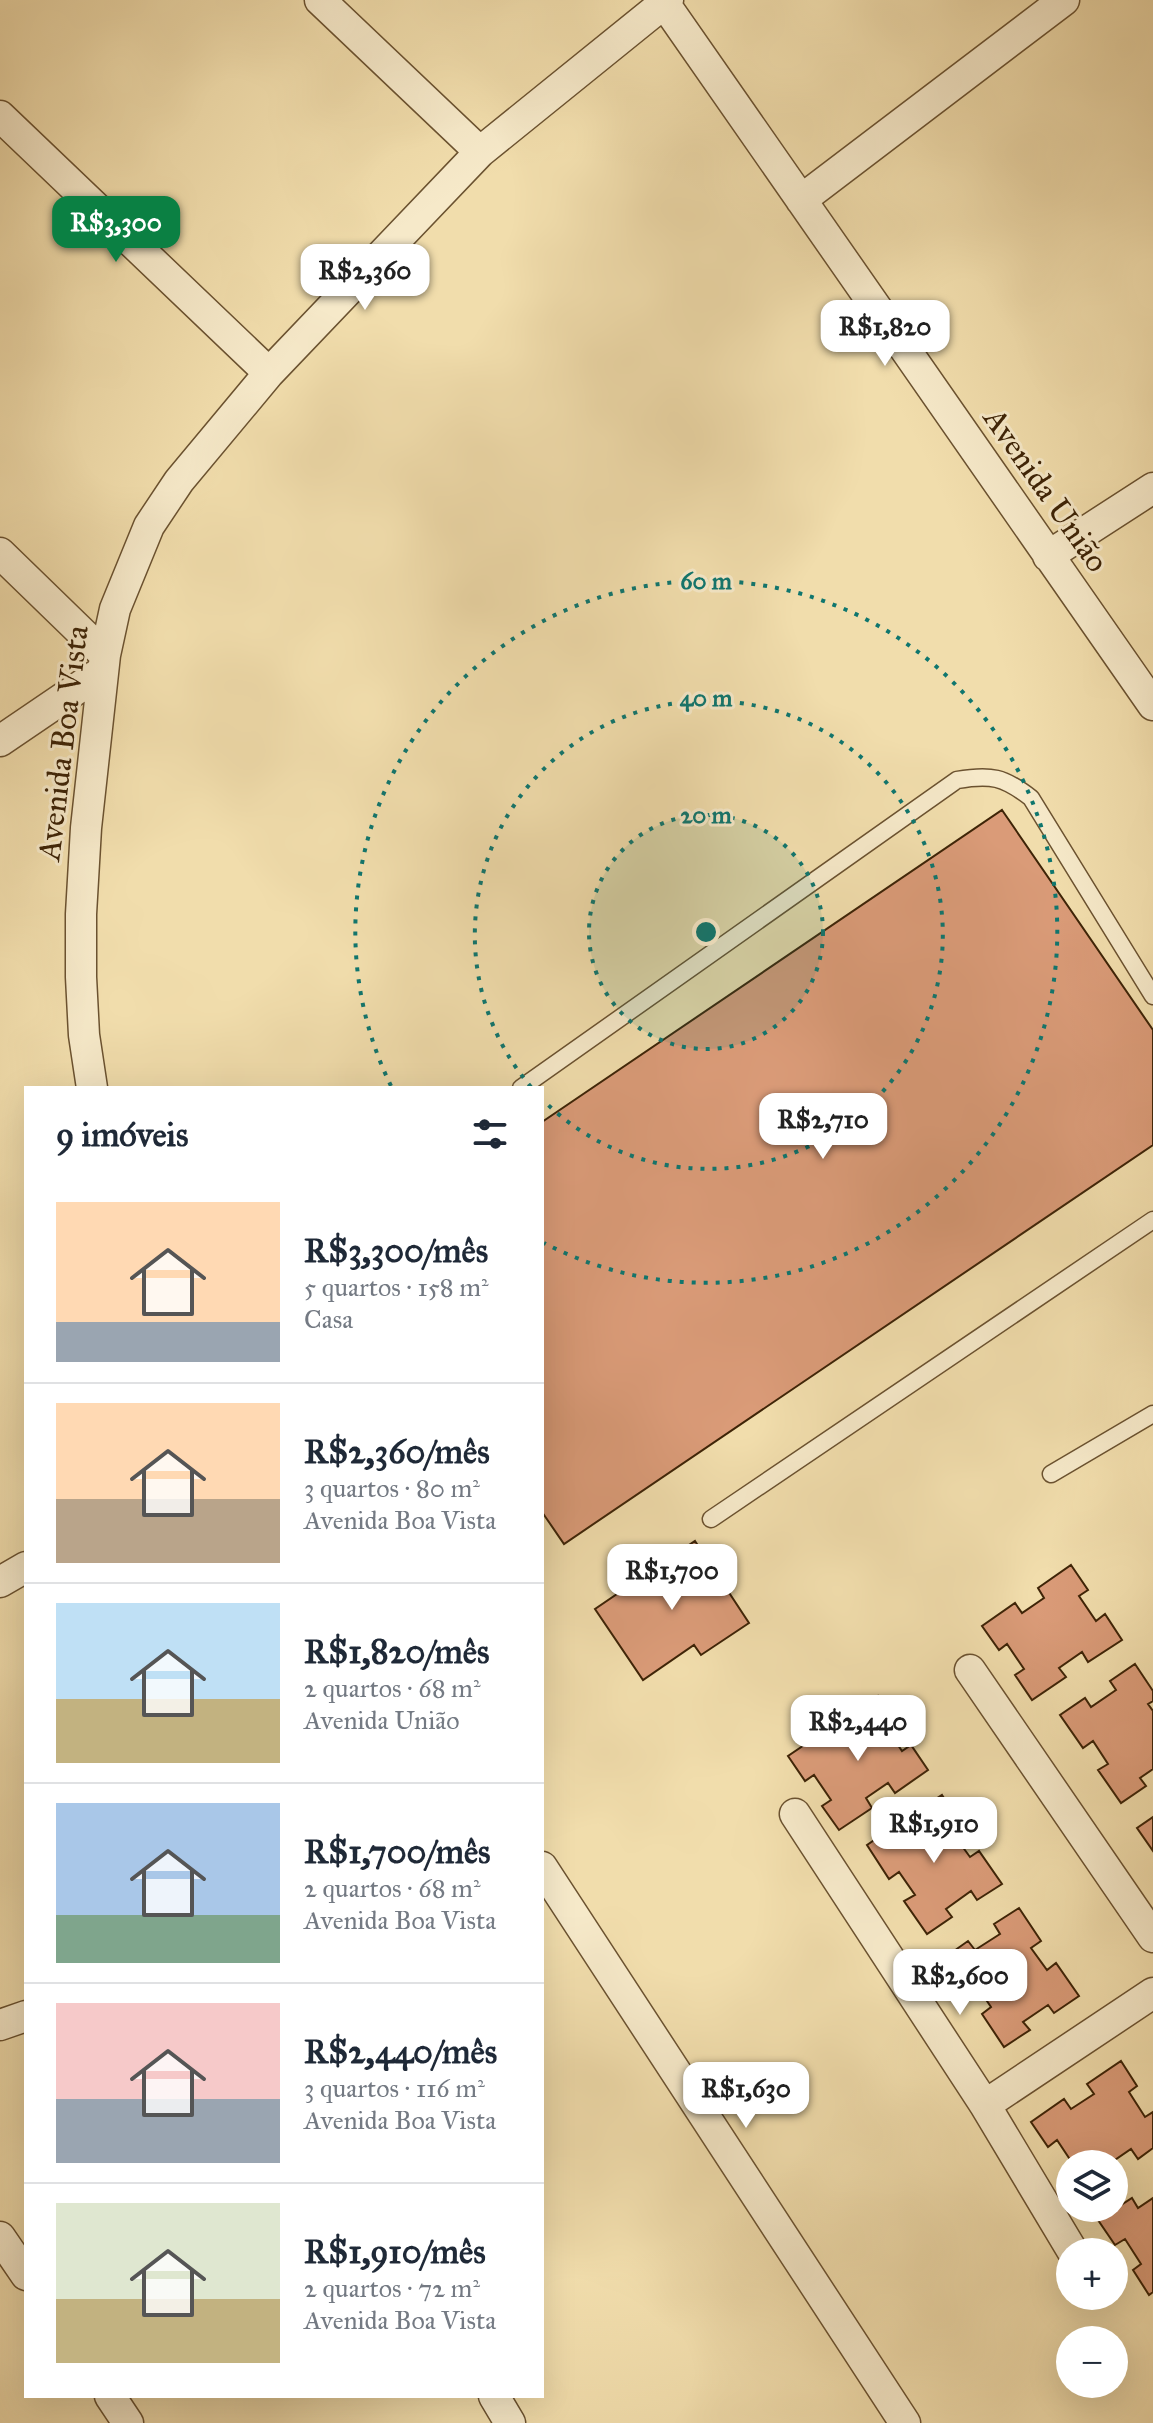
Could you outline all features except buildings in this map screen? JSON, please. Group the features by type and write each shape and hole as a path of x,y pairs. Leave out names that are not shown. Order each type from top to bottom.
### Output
{"street":[{"path":"320,0 480,152"},
{"path":"801,200 1064,0"},
{"name":"Avenida Boa Vista","path":"92,1086 83,1020 81,914 86,828 104,663 115,609 149,526 179,481 269,373 480,152 664,1"},
{"name":"Avenida União","path":"664,1 1153,705"},
{"path":"0,116 269,373"},
{"path":"1048,556 1153,488"},
{"path":"0,553 104,663 0,741"},
{"path":"0,1582 24,1568"},
{"path":"970,1670 1153,1937"},
{"path":"795,1814 985,2105 1065,2238"},
{"path":"544,1870 905,2423"},
{"path":"985,2105 1153,1993"},
{"path":"0,2025 24,2017"},
{"path":"0,2237 24,2272"},
{"path":"111,2398 128,2423"},
{"path":"495,2398 510,2423"}],"lane":[{"path":"524,1086 957,780 982,775 1008,781 1031,798 1153,996"},
{"path":"711,1519 1153,1220"},
{"path":"1051,1474 1153,1414"}]}
